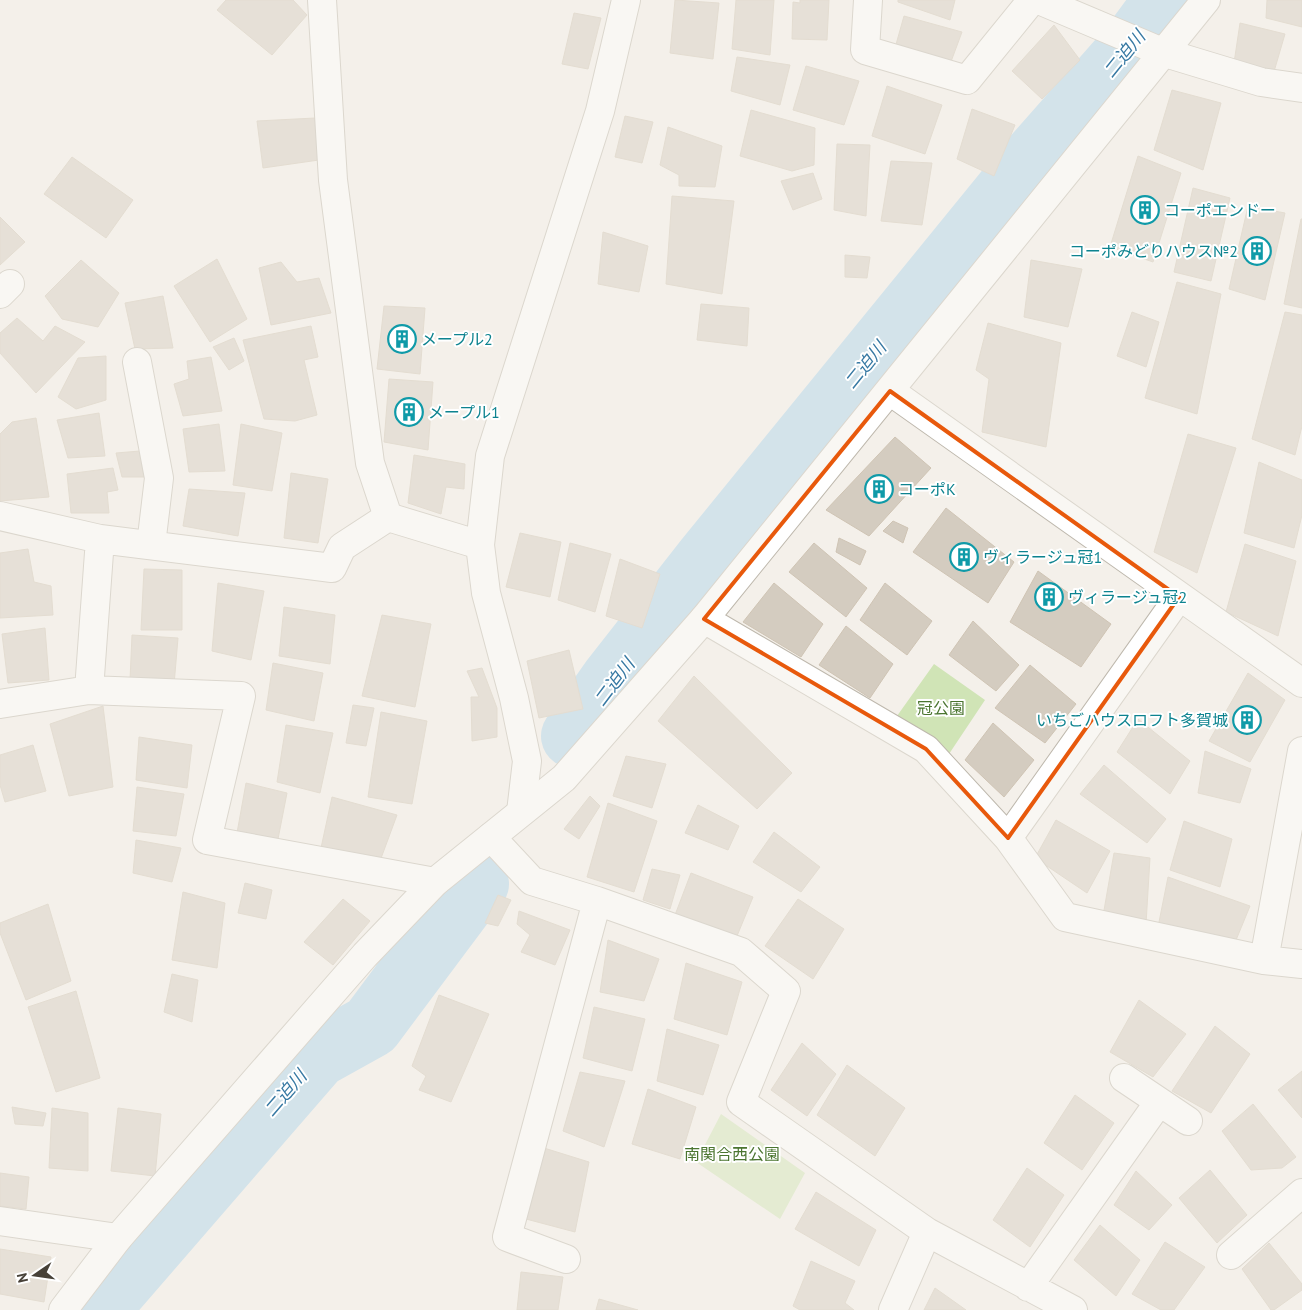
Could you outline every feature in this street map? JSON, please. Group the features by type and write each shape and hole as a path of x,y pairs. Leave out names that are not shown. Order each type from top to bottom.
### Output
{"street":[{"path":"322,0 333,180 370,463 388,517"},
{"path":"521,812 527,761 514,698 486,593 480,544 490,456 600,111 626,0"},
{"path":"868,0 865,50 966,80 1032,0"},
{"path":"1039,0 1158,50 1261,82 1302,88"},
{"path":"63,1310 118,1238 365,955 435,882 564,778 704,619 890,391 1158,50 1206,0"},
{"path":"136,362 159,478 151,545"},
{"path":"890,391 1302,683"},
{"path":"0,516 100,539 332,568 342,547 388,517 480,544"},
{"path":"89,690 100,539"},
{"path":"1008,838 1180,597"},
{"path":"704,619 926,749 1008,838 1066,917 1264,960 1302,964"},
{"path":"0,704 89,690 241,696 207,840 435,882"},
{"path":"1264,960 1302,750"},
{"path":"491,837 532,881 597,901 741,952 786,991 741,1102 928,1232 1073,1310"},
{"path":"566,1259 506,1237 597,901"},
{"path":"1124,1078 1188,1121"},
{"path":"1028,1287 1159,1102"},
{"path":"1231,1254 1302,1193"},
{"path":"0,1221 118,1238"},
{"path":"893,1310 928,1232"}],"highlighted area":[{"path":"890,391 1179,597 1008,838 926,749 704,619"}],"green space":[{"name":"冠公園","path":"934,664 985,700 949,754 897,716"},
{"name":"南関合西公園","path":"721,1114 805,1173 780,1219 696,1162"}],"building":[{"path":"226,0 293,0 307,15 272,55 217,10"},
{"path":"675,0 719,3 713,59 670,53"},
{"path":"736,0 774,0 770,55 732,49"},
{"path":"800,0 829,0 827,40 792,39 793,2 800,3"},
{"path":"898,0 955,0 950,20 898,2"},
{"path":"1267,0 1302,0 1302,27 1266,18"},
{"path":"574,13 601,18 588,69 562,64"},
{"path":"904,16 962,32 949,67 895,48"},
{"path":"1240,23 1285,34 1273,75 1234,63"},
{"path":"1054,25 1080,60 1042,99 1012,71"},
{"path":"737,57 790,65 780,105 731,91"},
{"path":"806,66 859,81 844,125 793,110"},
{"path":"887,86 942,105 925,154 872,136"},
{"path":"1172,90 1221,103 1203,170 1154,150"},
{"path":"972,109 1015,125 994,176 957,159"},
{"path":"751,110 815,128 814,165 792,171 740,156"},
{"path":"625,116 653,122 642,163 615,157"},
{"path":"315,118 319,160 263,168 257,121"},
{"path":"668,127 722,146 715,187 679,186 679,175 660,165"},
{"path":"837,144 870,145 866,216 834,210"},
{"name":"コーポエンドー","path":"1138,156 1181,173 1153,262 1110,247"},
{"path":"72,157 133,200 106,238 44,194"},
{"path":"891,161 932,163 922,225 881,221"},
{"path":"813,173 822,199 793,210 781,181"},
{"path":"1193,188 1230,198 1211,281 1174,272"},
{"path":"672,196 734,201 722,294 666,284"},
{"name":"コーポみどりハウス№2","path":"1248,206 1285,213 1265,300 1229,289"},
{"path":"0,217 25,242 0,265"},
{"path":"1302,219 1302,308 1284,304"},
{"path":"603,232 648,246 639,292 598,284"},
{"path":"845,255 870,257 867,278 845,277"},
{"path":"217,259 247,319 210,342 174,286"},
{"path":"81,260 119,293 98,327 62,319 45,296"},
{"path":"1031,260 1082,269 1068,327 1024,317"},
{"path":"281,262 297,282 319,278 331,313 271,325 259,268"},
{"path":"1177,282 1221,294 1197,414 1145,398"},
{"path":"163,296 173,348 135,349 125,303"},
{"path":"701,304 749,308 747,346 697,340"},
{"name":"メープル2","path":"384,306 425,308 420,374 377,369"},
{"path":"1132,312 1159,322 1146,367 1117,356"},
{"path":"1285,312 1302,315 1302,426 1295,455 1252,439"},
{"path":"17,318 43,341 55,326 85,342 36,393 0,353 0,333"},
{"path":"988,323 1061,343 1046,447 982,432 989,379 976,370"},
{"path":"311,326 318,357 304,360 317,415 295,421 264,419 243,340"},
{"path":"234,338 244,361 229,370 213,347"},
{"path":"106,356 106,400 76,409 58,397 78,358"},
{"path":"211,357 222,411 183,416 174,384 189,379 187,361"},
{"name":"メープル1","path":"389,379 433,382 428,450 384,442"},
{"path":"99,413 105,456 68,458 57,420"},
{"path":"36,418 49,497 0,501 0,434 12,422"},
{"path":"219,424 225,471 189,472 183,429"},
{"path":"241,424 282,433 272,491 233,485"},
{"path":"1188,434 1236,448 1197,573 1154,552"},
{"name":"コーポK","path":"895,437 931,468 869,536 826,510"},
{"path":"140,451 144,477 122,477 116,453"},
{"path":"414,455 465,464 464,489 446,487 441,514 408,503"},
{"path":"1259,462 1302,480 1302,515 1294,548 1244,533"},
{"path":"113,468 118,490 107,492 109,513 71,513 67,474"},
{"path":"291,473 328,479 318,543 284,538"},
{"path":"189,489 245,493 238,536 183,526"},
{"name":"ヴィラージュ冠1","path":"946,508 1014,562 988,603 913,552"},
{"path":"893,521 908,528 903,543 883,531"},
{"path":"520,533 561,542 550,597 506,587"},
{"path":"839,538 866,551 860,565 836,552"},
{"path":"570,543 611,554 595,612 558,600"},
{"path":"814,543 867,588 846,617 789,572"},
{"path":"1245,544 1296,561 1278,636 1226,612"},
{"path":"28,549 34,582 51,586 53,615 0,618 0,553"},
{"path":"620,559 660,574 642,628 606,616"},
{"path":"144,569 182,570 182,630 141,630"},
{"name":"ヴィラージュ冠2","path":"1038,571 1111,624 1081,667 1010,622"},
{"path":"218,583 264,591 251,660 212,651"},
{"path":"774,583 823,624 801,657 743,622"},
{"path":"885,583 932,621 907,655 860,620"},
{"path":"284,607 335,615 330,664 279,656"},
{"path":"382,615 431,624 415,707 362,696"},
{"path":"973,621 1019,665 996,691 949,655"},
{"path":"846,626 893,664 870,698 819,665"},
{"path":"45,628 49,680 8,683 2,634"},
{"path":"132,635 178,638 174,685 130,680"},
{"path":"569,650 583,709 539,718 527,661"},
{"path":"273,663 323,673 314,721 266,710"},
{"path":"1030,665 1076,704 1045,743 995,708"},
{"path":"482,668 497,708 497,737 472,741 471,697 479,697 467,671"},
{"name":"いちごハウスロフト多賀城","path":"1248,673 1285,700 1250,762 1209,741"},
{"path":"694,676 792,773 757,809 658,721"},
{"path":"353,705 374,708 366,746 346,743"},
{"path":"103,706 113,787 69,796 50,724"},
{"path":"381,712 427,721 412,804 368,797"},
{"path":"1138,719 1190,761 1170,794 1117,752"},
{"path":"993,723 1034,760 1004,797 965,760"},
{"path":"286,725 333,733 320,793 277,782"},
{"path":"139,737 192,745 187,788 136,780"},
{"path":"33,745 46,791 5,802 0,785 0,755"},
{"path":"1205,751 1251,769 1240,803 1198,793"},
{"path":"626,756 666,764 652,808 613,796"},
{"path":"1104,765 1166,819 1147,843 1080,794"},
{"path":"246,783 287,793 278,839 237,833"},
{"path":"137,787 184,794 176,836 133,831"},
{"path":"590,796 600,806 579,839 564,829"},
{"path":"332,797 397,815 380,861 321,848"},
{"path":"608,803 657,821 634,892 587,877"},
{"path":"698,805 739,826 728,850 685,833"},
{"path":"1056,820 1110,851 1087,893 1035,858"},
{"path":"1184,821 1232,839 1220,887 1170,870"},
{"path":"774,832 820,867 801,892 753,862"},
{"path":"136,840 181,848 172,882 133,873"},
{"path":"1114,853 1150,858 1146,924 1103,916"},
{"path":"652,869 680,875 670,909 643,900"},
{"path":"691,873 753,897 737,936 675,915"},
{"path":"1168,877 1250,906 1234,945 1158,927"},
{"path":"245,883 272,890 266,919 238,913"},
{"path":"183,892 225,903 217,968 172,960"},
{"path":"498,895 511,900 498,926 485,923"},
{"path":"343,899 370,921 333,965 304,942"},
{"path":"798,899 844,929 813,979 765,946"},
{"path":"48,904 71,981 26,1000 0,933 0,923"},
{"path":"519,911 570,930 555,965 521,952 530,935 517,924"},
{"path":"608,940 659,959 644,1001 600,992"},
{"path":"686,963 742,982 727,1035 674,1019"},
{"path":"172,974 198,980 192,1022 164,1012"},
{"path":"76,991 100,1078 56,1092 28,1007"},
{"path":"439,995 489,1014 451,1102 419,1090 426,1076 412,1066"},
{"path":"1139,1000 1186,1034 1153,1077 1110,1052"},
{"path":"594,1007 645,1019 632,1071 583,1058"},
{"path":"1215,1026 1250,1054 1211,1113 1172,1091"},
{"path":"667,1029 719,1045 703,1095 657,1081"},
{"path":"802,1043 836,1074 807,1116 771,1090"},
{"path":"847,1065 905,1108 875,1156 817,1115"},
{"path":"1302,1071 1302,1118 1278,1090"},
{"path":"580,1072 625,1081 604,1147 563,1131"},
{"path":"648,1089 696,1107 680,1159 632,1144"},
{"path":"1075,1095 1114,1123 1082,1170 1044,1143"},
{"path":"1253,1104 1296,1157 1282,1168 1251,1170 1222,1131"},
{"path":"12,1107 46,1113 43,1126 15,1124"},
{"path":"52,1108 88,1113 88,1171 49,1168"},
{"path":"118,1108 161,1114 155,1176 111,1171"},
{"path":"544,1148 589,1162 575,1232 526,1219"},
{"path":"1027,1168 1064,1195 1030,1247 993,1220"},
{"path":"1210,1170 1247,1215 1217,1243 1179,1198"},
{"path":"1136,1171 1172,1205 1149,1230 1114,1205"},
{"path":"0,1173 29,1177 26,1209 0,1206"},
{"path":"816,1192 876,1230 859,1266 795,1229"},
{"path":"1100,1225 1140,1260 1116,1296 1074,1260"},
{"path":"1165,1242 1205,1267 1174,1310 1161,1310 1132,1294"},
{"path":"1269,1243 1302,1284 1302,1290 1274,1310 1271,1310 1242,1269"},
{"path":"0,1249 51,1257 44,1302 0,1294"},
{"path":"811,1261 855,1281 845,1303 854,1310 800,1310 793,1306"},
{"path":"521,1272 563,1277 558,1310 517,1310"},
{"path":"935,1288 966,1310 924,1310"},
{"path":"599,1299 638,1310 596,1310"}],"waterway":[{"name":"二迫川","path":"573,736 613,679 707,559 1032,160 1129,50 1166,0"},
{"name":"二迫川","path":"97,1310 317,1056 371,1026 477,884"}],"place":[{"name":"コーポエンドー","path":"1145,210"},
{"name":"コーポみどりハウス№2","path":"1257,251"},
{"name":"メープル2","path":"402,339"},
{"name":"メープル1","path":"409,412"},
{"name":"コーポK","path":"879,489"},
{"name":"ヴィラージュ冠1","path":"964,557"},
{"name":"ヴィラージュ冠2","path":"1049,597"},
{"name":"いちごハウスロフト多賀城","path":"1247,720"}]}
